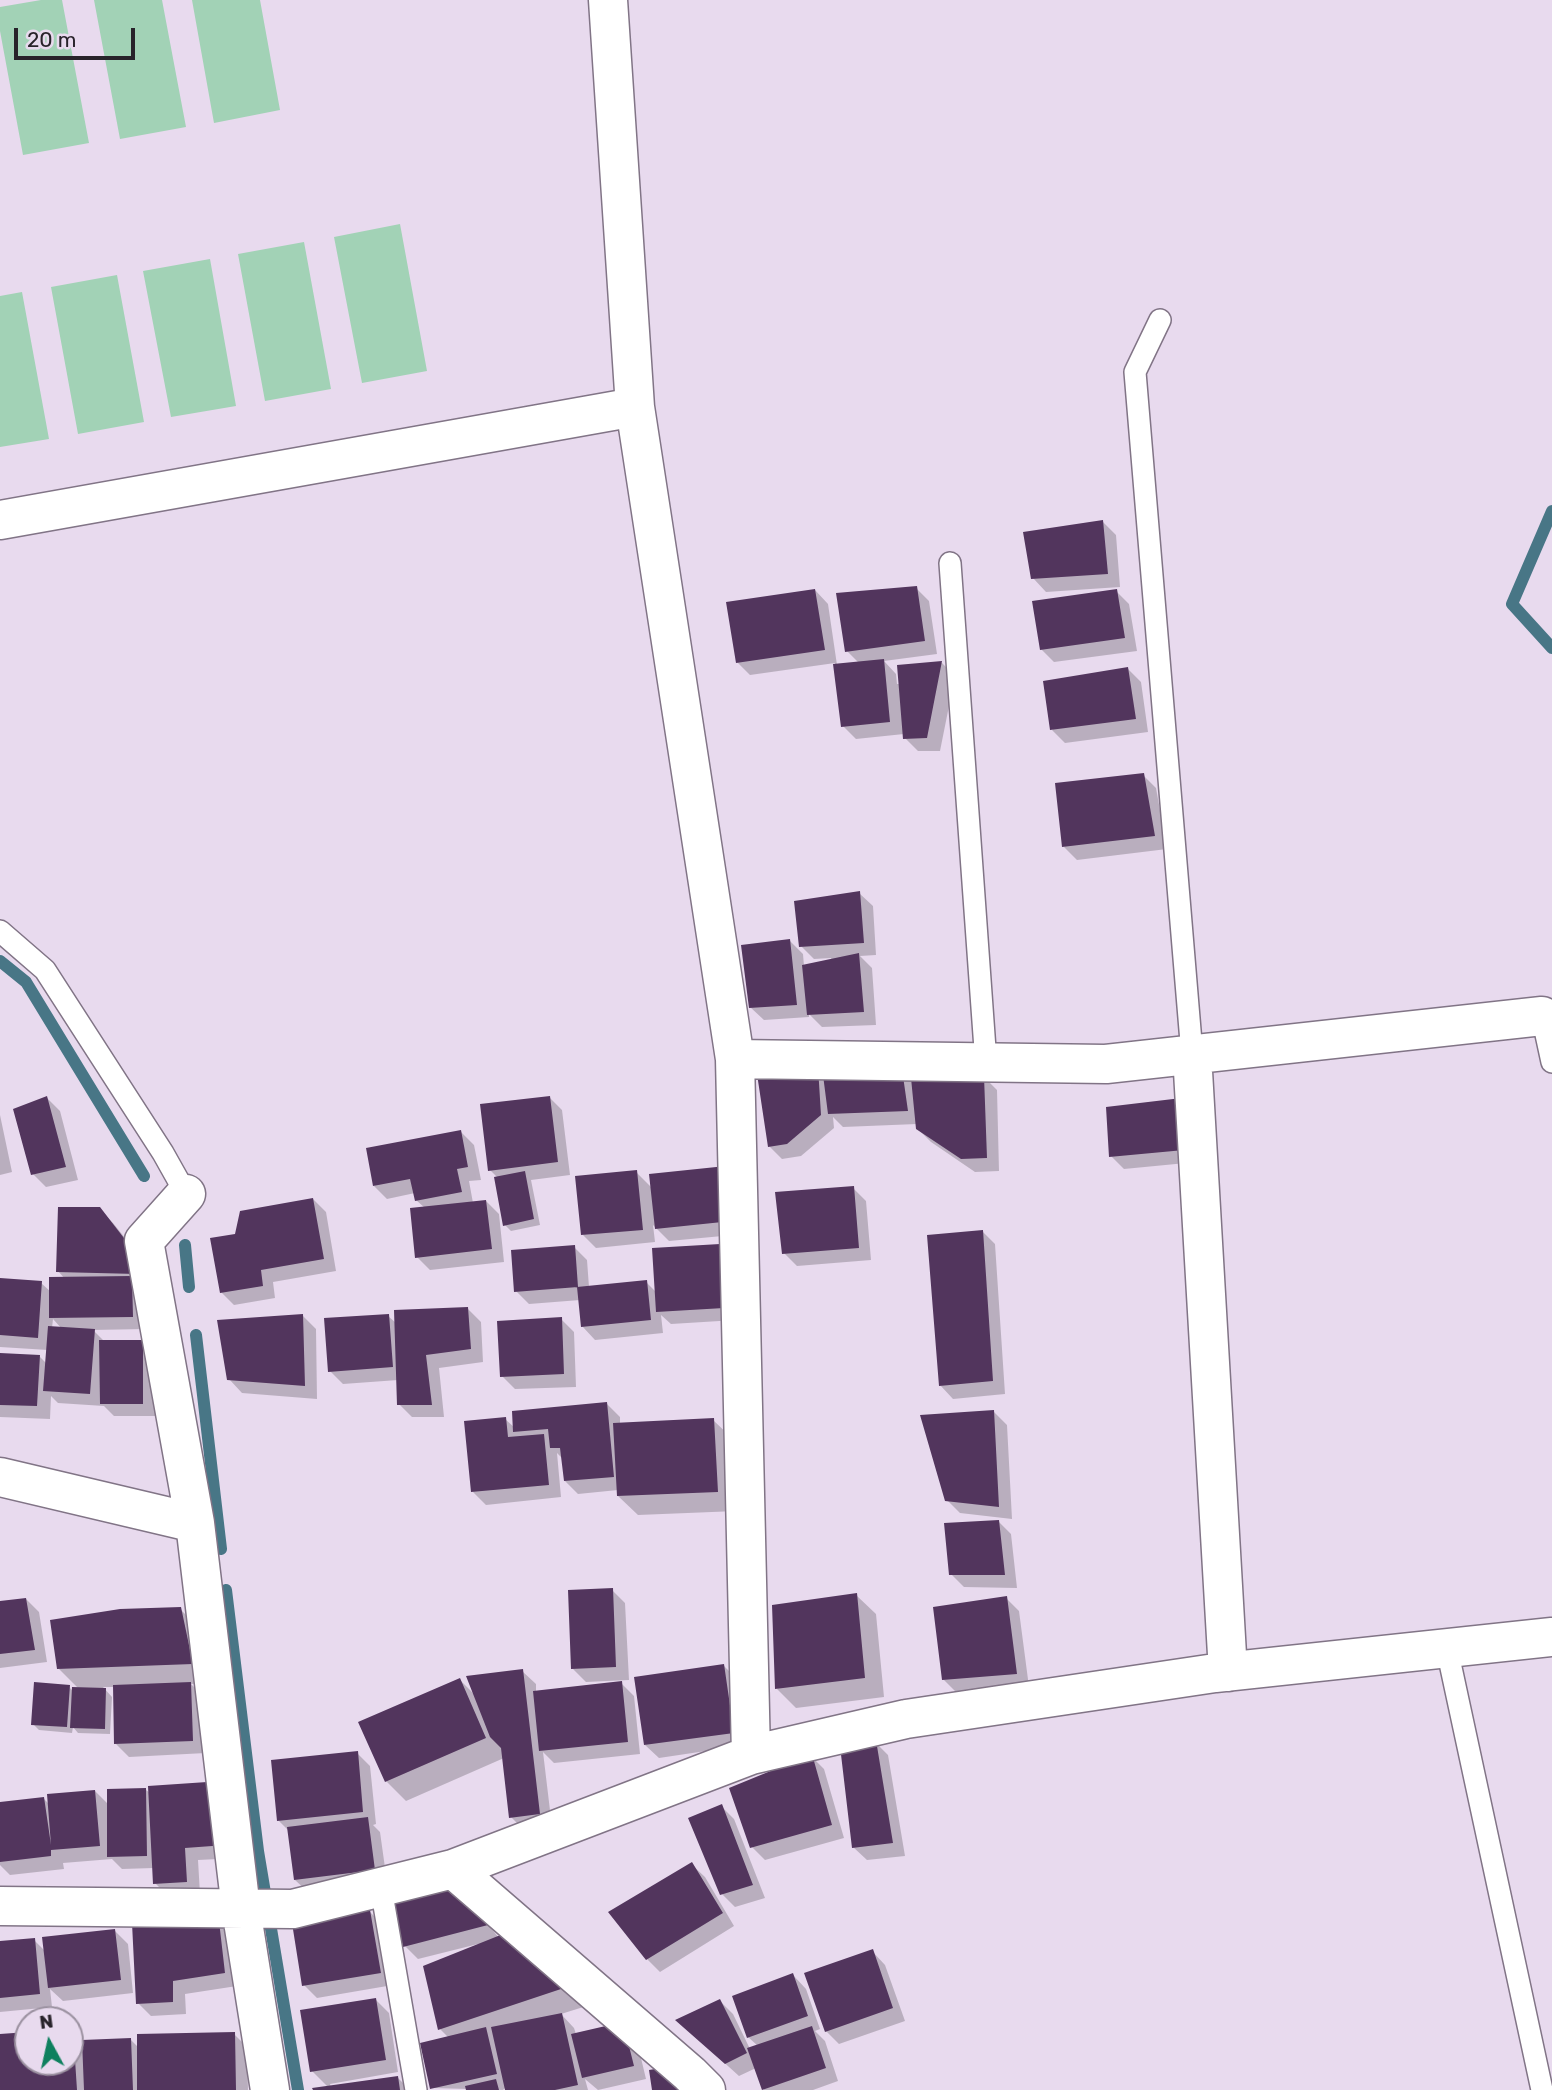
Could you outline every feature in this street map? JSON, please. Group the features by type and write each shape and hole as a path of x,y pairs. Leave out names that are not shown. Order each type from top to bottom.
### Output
{"street":[{"path":"608,0 635,407 736,1059 751,1755"},
{"path":"0,520 635,407"},
{"path":"736,1059 1106,1064 1547,1015"},
{"path":"1192,1054 1228,1672"},
{"path":"183,1199 144,1241 195,1522 242,1909 270,2090"},
{"path":"0,1476 195,1522"},
{"path":"0,1906 293,1909 453,1870 751,1755 906,1719 1228,1672 1552,1637"},
{"path":"453,1870 706,2090"}],"lane":[{"path":"1160,320 1135,372 1192,1054"},
{"path":"950,563 986,1063"},
{"path":"0,931 45,970 163,1153 183,1199"},
{"path":"1547,1015 1552,1062"},
{"path":"1447,1649 1542,2090"},
{"path":"381,1888 416,2090"}],"green space":[{"path":"41,0 62,0 89,143 23,155 0,31 0,7"},
{"path":"94,0 162,0 186,127 120,139"},
{"path":"192,0 260,0 280,110 214,123"},
{"path":"400,224 427,371 362,383 334,237"},
{"path":"304,242 331,389 265,401 238,254"},
{"path":"210,259 236,406 171,417 143,271"},
{"path":"117,275 144,422 78,434 51,287"},
{"path":"22,292 49,439 0,447 0,296"}],"building":[{"path":"1103,520 1108,574 1031,579 1023,532"},
{"path":"917,586 925,641 845,652 836,593"},
{"path":"815,589 825,650 736,663 726,602"},
{"path":"1117,589 1125,638 1040,650 1032,601"},
{"path":"884,659 890,722 841,727 833,664"},
{"path":"942,661 927,738 903,739 897,665"},
{"path":"1128,667 1136,719 1050,730 1043,681"},
{"path":"1144,773 1155,836 1062,847 1055,783"},
{"path":"860,891 864,943 799,947 794,901"},
{"path":"790,939 797,1005 749,1008 741,945"},
{"path":"859,953 864,1012 807,1015 802,965"},
{"path":"818,1067 821,1115 787,1144 768,1147 757,1074"},
{"path":"902,1069 908,1111 828,1114 823,1075"},
{"path":"984,1076 987,1158 961,1159 916,1129 911,1078"},
{"path":"47,1096 66,1167 31,1175 13,1109"},
{"path":"550,1096 558,1162 488,1171 480,1104"},
{"path":"1190,1097 1195,1149 1109,1157 1106,1107"},
{"path":"461,1130 468,1167 457,1169 462,1192 415,1201 410,1179 373,1186 366,1148"},
{"path":"726,1166 732,1221 655,1229 649,1174"},
{"path":"637,1170 643,1230 581,1235 575,1176"},
{"path":"525,1171 534,1219 503,1226 494,1177"},
{"path":"854,1186 859,1248 782,1254 775,1192"},
{"path":"313,1198 324,1259 261,1270 263,1286 220,1293 210,1238 235,1234 240,1211"},
{"path":"486,1200 492,1249 415,1258 410,1208"},
{"path":"58,1207 100,1207 137,1255 137,1274 56,1272"},
{"path":"983,1230 993,1381 939,1386 927,1235"},
{"path":"720,1244 724,1308 656,1312 652,1248"},
{"path":"575,1245 578,1287 514,1292 511,1250"},
{"path":"132,1276 133,1317 49,1318 49,1277"},
{"path":"0,1278 42,1281 38,1338 0,1335"},
{"path":"647,1280 651,1320 581,1327 577,1287"},
{"path":"468,1307 471,1349 426,1355 432,1405 397,1405 394,1310"},
{"path":"303,1314 305,1386 227,1380 217,1320"},
{"path":"389,1314 393,1367 328,1372 324,1318"},
{"path":"562,1317 564,1374 500,1377 497,1321"},
{"path":"48,1326 95,1329 90,1394 43,1391"},
{"path":"99,1340 143,1340 143,1404 100,1404"},
{"path":"0,1353 40,1355 37,1406 0,1405"},
{"path":"607,1402 614,1477 564,1481 560,1448 550,1448 548,1429 513,1432 512,1411"},
{"path":"994,1410 999,1507 945,1501 920,1415"},
{"path":"506,1417 508,1437 544,1434 549,1485 471,1492 464,1421"},
{"path":"714,1418 718,1492 617,1496 613,1423"},
{"path":"999,1520 1005,1575 949,1575 944,1523"},
{"path":"613,1588 616,1667 571,1669 568,1590"},
{"path":"857,1593 865,1678 775,1689 772,1605"},
{"path":"1007,1596 1017,1674 942,1680 933,1607"},
{"path":"26,1598 35,1650 0,1654 0,1601"},
{"path":"181,1607 193,1664 57,1669 50,1620 120,1609"},
{"path":"724,1664 734,1733 644,1745 634,1677"},
{"path":"523,1669 540,1814 509,1818 501,1748 490,1737 466,1676"},
{"path":"460,1678 486,1738 385,1782 358,1722"},
{"path":"622,1681 628,1742 539,1751 533,1691"},
{"path":"34,1682 70,1685 67,1727 31,1725"},
{"path":"191,1682 193,1741 114,1744 113,1685"},
{"path":"72,1687 106,1688 105,1729 70,1728"},
{"path":"876,1740 893,1843 852,1848 840,1746"},
{"path":"358,1751 363,1812 277,1821 271,1760"},
{"path":"812,1754 832,1825 750,1848 729,1788"},
{"path":"222,1781 226,1845 185,1848 187,1882 153,1884 148,1786"},
{"path":"146,1788 147,1856 107,1857 107,1789"},
{"path":"95,1790 100,1846 51,1850 51,1856 0,1862 0,1802 44,1797 51,1845 47,1794"},
{"path":"722,1804 753,1885 720,1895 688,1818"},
{"path":"368,1817 375,1870 294,1880 287,1827"},
{"path":"692,1862 723,1913 646,1960 608,1912"},
{"path":"453,1882 488,1925 403,1947 391,1897"},
{"path":"370,1910 381,1973 302,1986 292,1923"},
{"path":"219,1921 225,1973 173,1981 173,2002 136,2004 132,1923"},
{"path":"115,1929 121,1980 48,1988 42,1937"},
{"path":"513,1930 576,1984 438,2030 423,1966"},
{"path":"35,1938 40,1994 0,1998 0,1941"},
{"path":"873,1949 893,2008 825,2032 804,1973"},
{"path":"793,1973 808,2016 747,2038 732,1996"},
{"path":"376,1998 386,2060 310,2072 300,2010"},
{"path":"720,1999 747,2053 725,2064 675,2020"},
{"path":"562,2013 578,2085 555,2090 505,2090 491,2027"},
{"path":"623,2022 634,2066 582,2078 571,2034"},
{"path":"812,2026 826,2068 762,2090 747,2048"},
{"path":"486,2027 497,2074 430,2089 420,2043"},
{"path":"235,2032 236,2090 137,2090 137,2034"},
{"path":"14,2033 14,2076 76,2076 77,2090 0,2090 0,2034"},
{"path":"131,2038 133,2090 84,2090 84,2040"},
{"path":"673,2066 698,2090 652,2090 649,2070"},
{"path":"398,2076 400,2090 312,2088"},
{"path":"496,2079 499,2090 466,2090 465,2086"}],"waterway":[{"path":"1552,511 1512,604 1552,648"},
{"path":"0,961 26,982 144,1176"},
{"path":"185,1245 189,1287"},
{"path":"196,1335 221,1549"},
{"path":"226,1590 258,1851 298,2090"}]}
